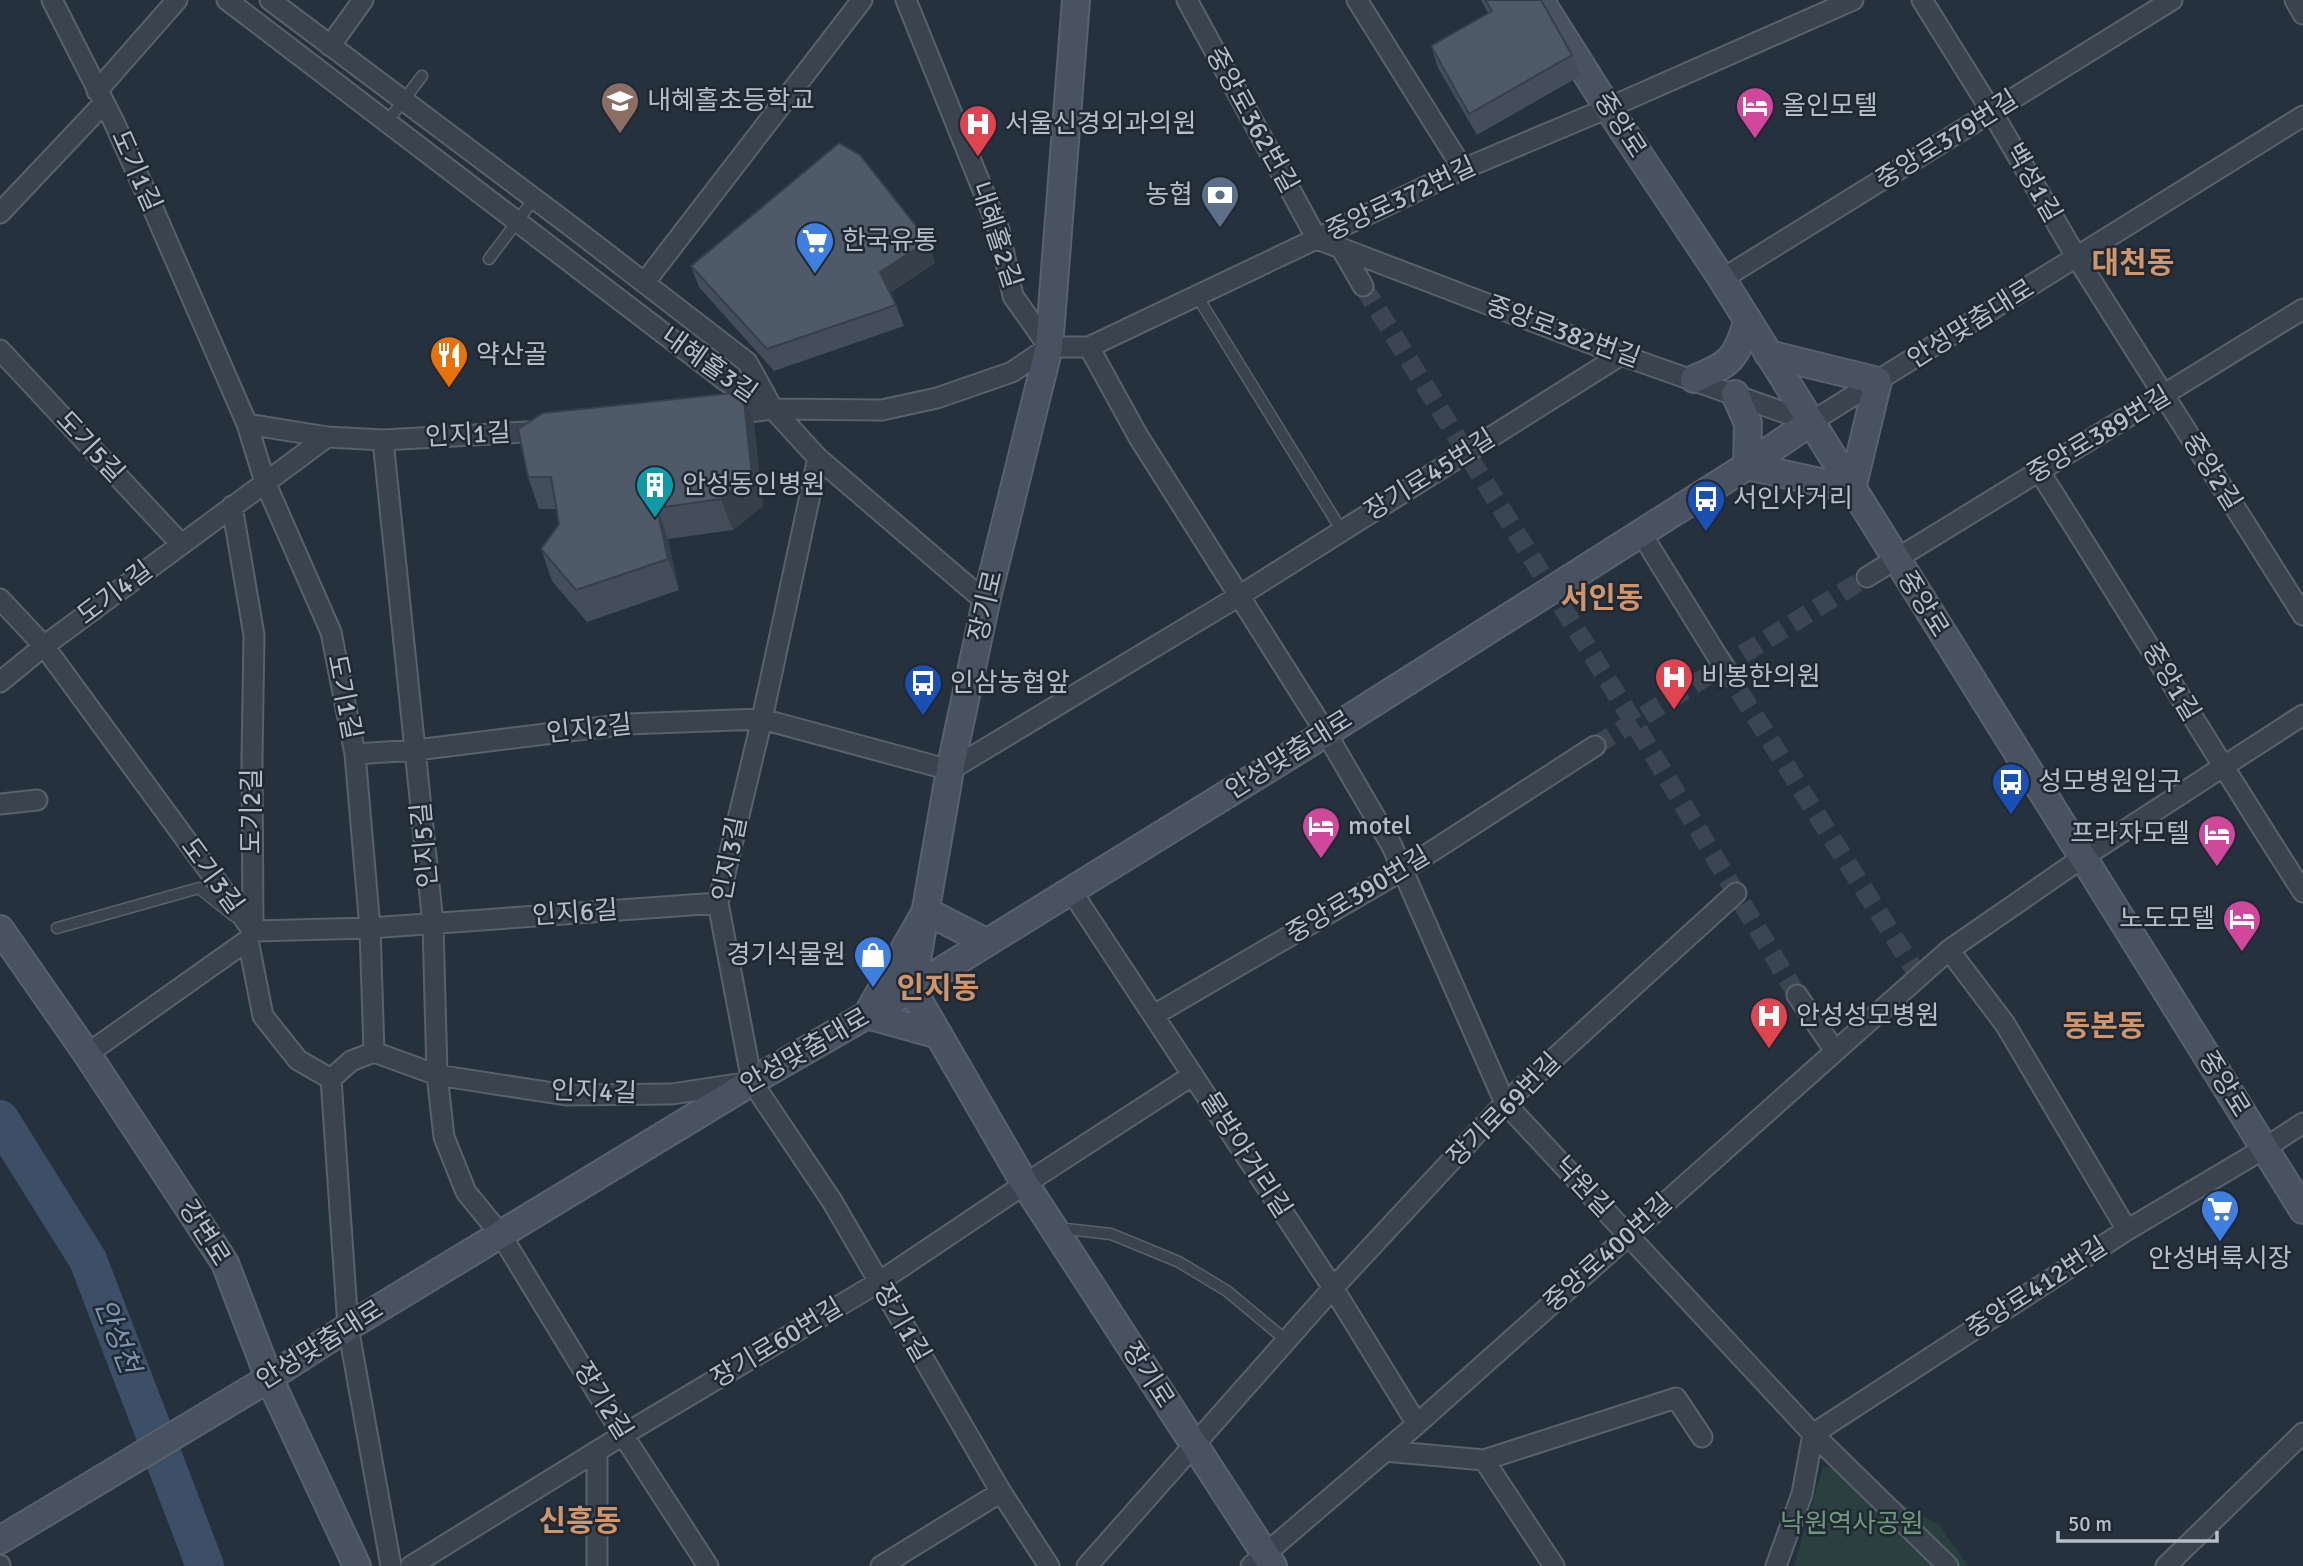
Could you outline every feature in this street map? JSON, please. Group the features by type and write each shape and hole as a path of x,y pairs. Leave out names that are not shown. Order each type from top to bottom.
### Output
{"main road":[{"name":"장기로","path":"1076,0 1049,347 986,601 950,770 912,989 1025,1184 1194,1447 1263,1562"},
{"name":"중앙로","path":"1540,0 1748,320 2303,1210"},
{"path":"1694,379 1728,363 1738,349 1748,320"},
{"path":"1735,394 1748,423 1747,466 1852,489 1878,381 1768,354"},
{"name":"안성맞춤대로","path":"6,1536 752,1082 912,989 1326,733 1747,466 1811,422"},
{"path":"939,1035 867,1015 926,911 986,942"},
{"name":"강변로","path":"0,929 87,1054 225,1263 263,1381 356,1566"}],"street":[{"name":"도기1길","path":"52,0 151,204 247,424 265,482 331,632 355,754 370,928 374,1052"},
{"path":"0,213 101,97 177,0"},
{"name":"내혜홀3길","path":"227,0 726,381 773,409"},
{"name":"내혜홀3길","path":"270,0 747,362 773,409"},
{"path":"330,46 363,0"},
{"path":"645,282 862,0"},
{"name":"내혜홀2길","path":"906,0 999,230 1013,296 1049,347"},
{"name":"중앙로362번길","path":"1187,0 1317,239"},
{"path":"1357,0 1463,169"},
{"name":"중앙로372번길","path":"1049,347 1089,347 1463,169 1853,0"},
{"name":"백성1길","path":"1922,0 1992,112 2077,258"},
{"name":"중앙로379번길","path":"1722,279 2172,0"},
{"path":"2294,0 2303,14"},
{"name":"안성맞춤대로","path":"1811,422 2303,116"},
{"name":"중앙로382번길","path":"1317,239 1621,355 1811,422"},
{"path":"1341,248 1363,286"},
{"name":"중앙2길","path":"2077,258 2303,615"},
{"name":"중앙로389번길","path":"1896,559 2303,309"},
{"path":"708,417 773,409 882,410 937,398 1012,372 1049,347"},
{"path":"1089,347 1138,436 1326,733"},
{"name":"도기5길","path":"0,350 181,544"},
{"name":"장기로45번길","path":"950,770 1239,596 1621,355"},
{"path":"773,409 818,458 986,601"},
{"name":"인지1길","path":"247,424 327,437 383,440 561,430"},
{"name":"도기4길","path":"0,682 44,646 327,437"},
{"name":"인지5길","path":"383,440 433,924 437,1075 444,1137 466,1192 501,1235"},
{"path":"762,719 818,458"},
{"name":"중앙1길","path":"2039,471 2128,609 2222,767 2303,892"},
{"name":"도기2길","path":"232,506 254,635 251,935 263,1016 298,1060 331,1079"},
{"path":"1641,533 1724,667"},
{"path":"1867,577 1896,559"},
{"path":"0,599 44,646"},
{"name":"도기3길","path":"44,646 251,935"},
{"name":"중앙로400번길","path":"1263,1562 1949,950 2082,858 2303,715"},
{"name":"인지2길","path":"355,754 416,750 627,724 762,719 950,770"},
{"name":"인지3길","path":"752,1082 718,903 762,719"},
{"name":"낙원길","path":"1326,733 1392,846 1506,1103 1813,1434 1948,1566"},
{"name":"중앙로390번길","path":"1154,1015 1403,870 1595,747"},
{"path":"0,804 37,800"},
{"name":"물방아거리길","path":"1070,889 1333,1288 1417,1424"},
{"name":"장기로69번길","path":"1194,1447 1333,1288 1506,1103 1736,893"},
{"name":"인지6길","path":"251,935 718,903"},
{"path":"87,1054 251,935"},
{"path":"1949,950 2005,1024 2127,1230"},
{"path":"1797,995 1835,1051"},
{"path":"374,1052 351,1061 331,1079 348,1327 391,1566"},
{"name":"인지4길","path":"374,1052 437,1075 566,1095 672,1094 752,1082"},
{"path":"1025,1184 1193,1075"},
{"name":"장기1길","path":"752,1082 832,1201 1001,1492 1049,1566"},
{"name":"중앙로412번길","path":"1813,1434 2127,1230 2303,1123"},
{"name":"장기로60번길","path":"411,1566 879,1282 1025,1184"},
{"name":"장기2길","path":"501,1235 623,1435 708,1566"},
{"path":"1385,1451 1484,1460 1676,1398 1702,1437"},
{"path":"2166,1566 2303,1433"},
{"path":"1776,1566 1802,1494 1813,1434"},
{"path":"1087,1566 1194,1447"},
{"path":"597,1451 597,1566"},
{"path":"1484,1460 1554,1566"},
{"path":"880,1566 1001,1492"}],"lane":[{"path":"387,122 422,76"},
{"path":"489,259 534,199"},
{"path":"1197,296 1342,531"},
{"name":"도기3길","path":"57,928 199,888 251,935"},
{"path":"1053,1228 1111,1234 1179,1262 1227,1291 1287,1341"}],"green space":[{"name":"낙원역사공원","path":"1823,1467 1838,1467 1939,1525 1968,1566 1794,1566"}],"building":[{"path":"1485,0 1541,0 1572,55 1469,114 1431,46 1492,11"},
{"name":"한국유통","path":"839,143 860,155 928,241 880,272 896,305 767,349 691,266"},
{"name":"안성동인병원","path":"743,392 752,475 721,499 657,508 668,559 576,590 541,549 559,524 551,477 528,477 518,429 543,413"}],"waterway":[{"name":"안성천","path":"0,1119 88,1260 205,1566"}],"tunnel":[{"path":"1363,286 1633,721 1797,995"},
{"path":"1595,746 1867,577"},
{"path":"1724,667 1919,977"}],"place":[{"name":"내혜홀초등학교","path":"620,135"},
{"name":"올인모텔","path":"1755,140"},
{"name":"서울신경외과의원","path":"978,158"},
{"name":"농협","path":"1220,229"},
{"name":"한국유통","path":"815,275"},
{"name":"약산골","path":"449,389"},
{"name":"안성동인병원","path":"655,519"},
{"name":"서인사거리","path":"1706,533"},
{"name":"비봉한의원","path":"1674,711"},
{"name":"인삼농협앞","path":"923,717"},
{"name":"성모병원입구","path":"2011,816"},
{"name":"motel","path":"1321,860"},
{"name":"프라자모텔","path":"2217,868"},
{"name":"노도모텔","path":"2242,953"},
{"name":"경기식물원","path":"873,989"},
{"name":"안성성모병원","path":"1769,1050"},
{"name":"안성벼룩시장","path":"2220,1243"}],"district":[{"name":"대천동","path":"2133,263"},
{"name":"서인동","path":"1602,598"},
{"name":"인지동","path":"938,988"},
{"name":"동본동","path":"2104,1026"},
{"name":"신흥동","path":"580,1521"}]}
